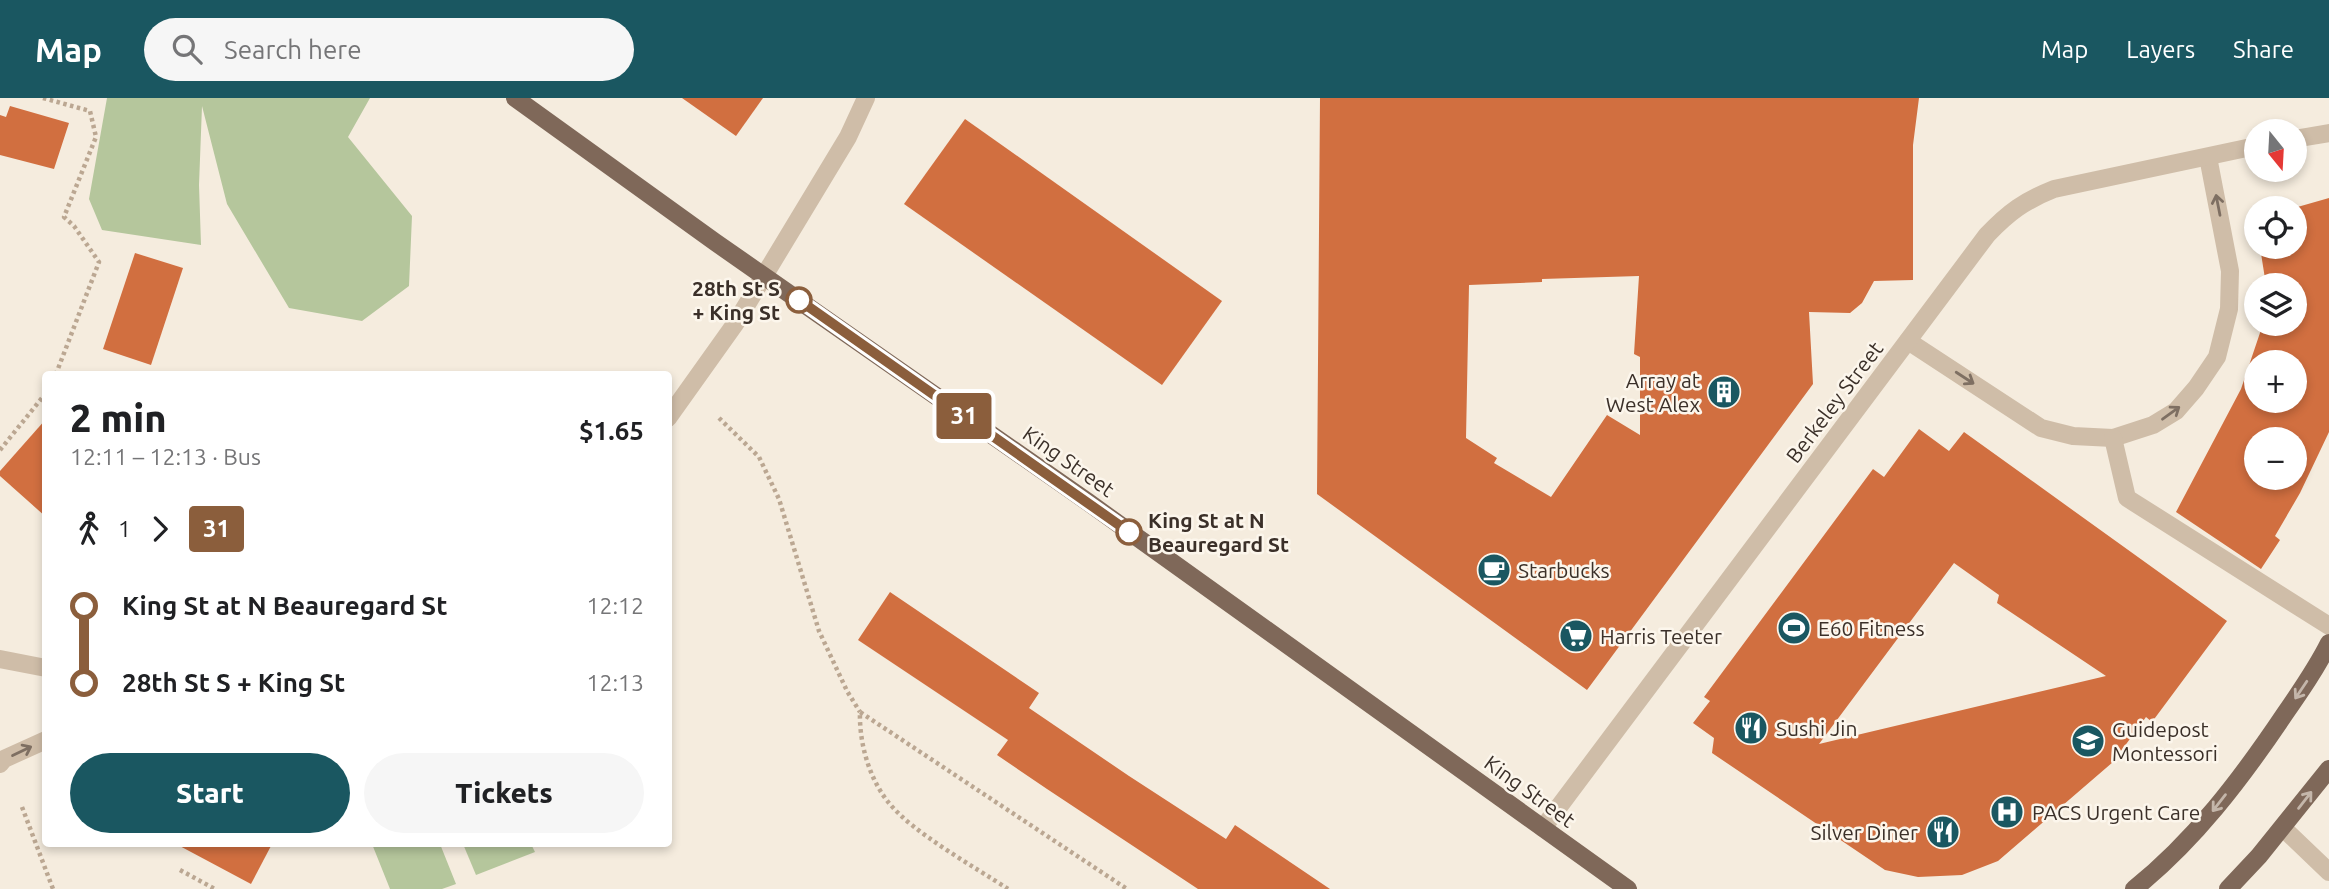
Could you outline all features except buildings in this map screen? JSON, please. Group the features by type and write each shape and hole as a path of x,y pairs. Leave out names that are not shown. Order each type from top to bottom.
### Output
{"main road":[{"name":"King Street","path":"515,98 1088,502 1628,889"},
{"path":"2134,889 2178,851 2214,810 2270,736 2329,643"},
{"path":"2228,889 2283,828 2329,769"}],"street":[{"path":"672,412 735,324 848,137 866,98"},
{"path":"2307,137 2329,133"},
{"name":"Berkeley Street","path":"1543,828 1987,235 2009,212 2029,199 2054,189 2244,149"},
{"path":"1908,341 2041,428 2073,436 2113,438 2153,425 2176,411 2217,357 2229,309 2230,271 2208,157"},
{"path":"2113,438 2127,498 2329,626"},
{"path":"0,659 42,667"},
{"path":"0,764 42,742"},
{"path":"2283,828 2329,872"}],"path":[{"path":"43,98 90,111 96,137 64,217 74,226 99,262 57,371"},
{"path":"0,450 42,398"},
{"path":"719,418 759,457 779,499 819,631 847,691 860,712 1127,889"},
{"path":"860,712 859,733 868,765 888,803 912,825 1009,889"},
{"path":"22,807 53,889"},
{"path":"180,870 215,889"}],"green space":[{"path":"107,98 370,98 348,137 412,216 409,286 362,321 289,308 227,204 202,106 199,185 201,245 102,230 89,199"},
{"path":"373,847 441,847 456,884 442,889 390,889"},
{"path":"464,847 532,847 535,852 476,875"}],"bus line":[{"name":"31","path":"799,300 1129,532"}],"place":[{"name":"28th St S + King St","path":"799,300"},
{"name":"Array at West Alex","path":"1724,392"},
{"name":"King St at N Beauregard St","path":"1129,532"},
{"name":"Starbucks","path":"1494,570"},
{"name":"E60 Fitness","path":"1794,628"},
{"name":"Harris Teeter","path":"1576,636"},
{"name":"Sushi Jin","path":"1751,728"},
{"name":"Guidepost Montessori","path":"2088,741"},
{"name":"PACS Urgent Care","path":"2007,812"},
{"name":"Silver Diner","path":"1943,832"}]}
